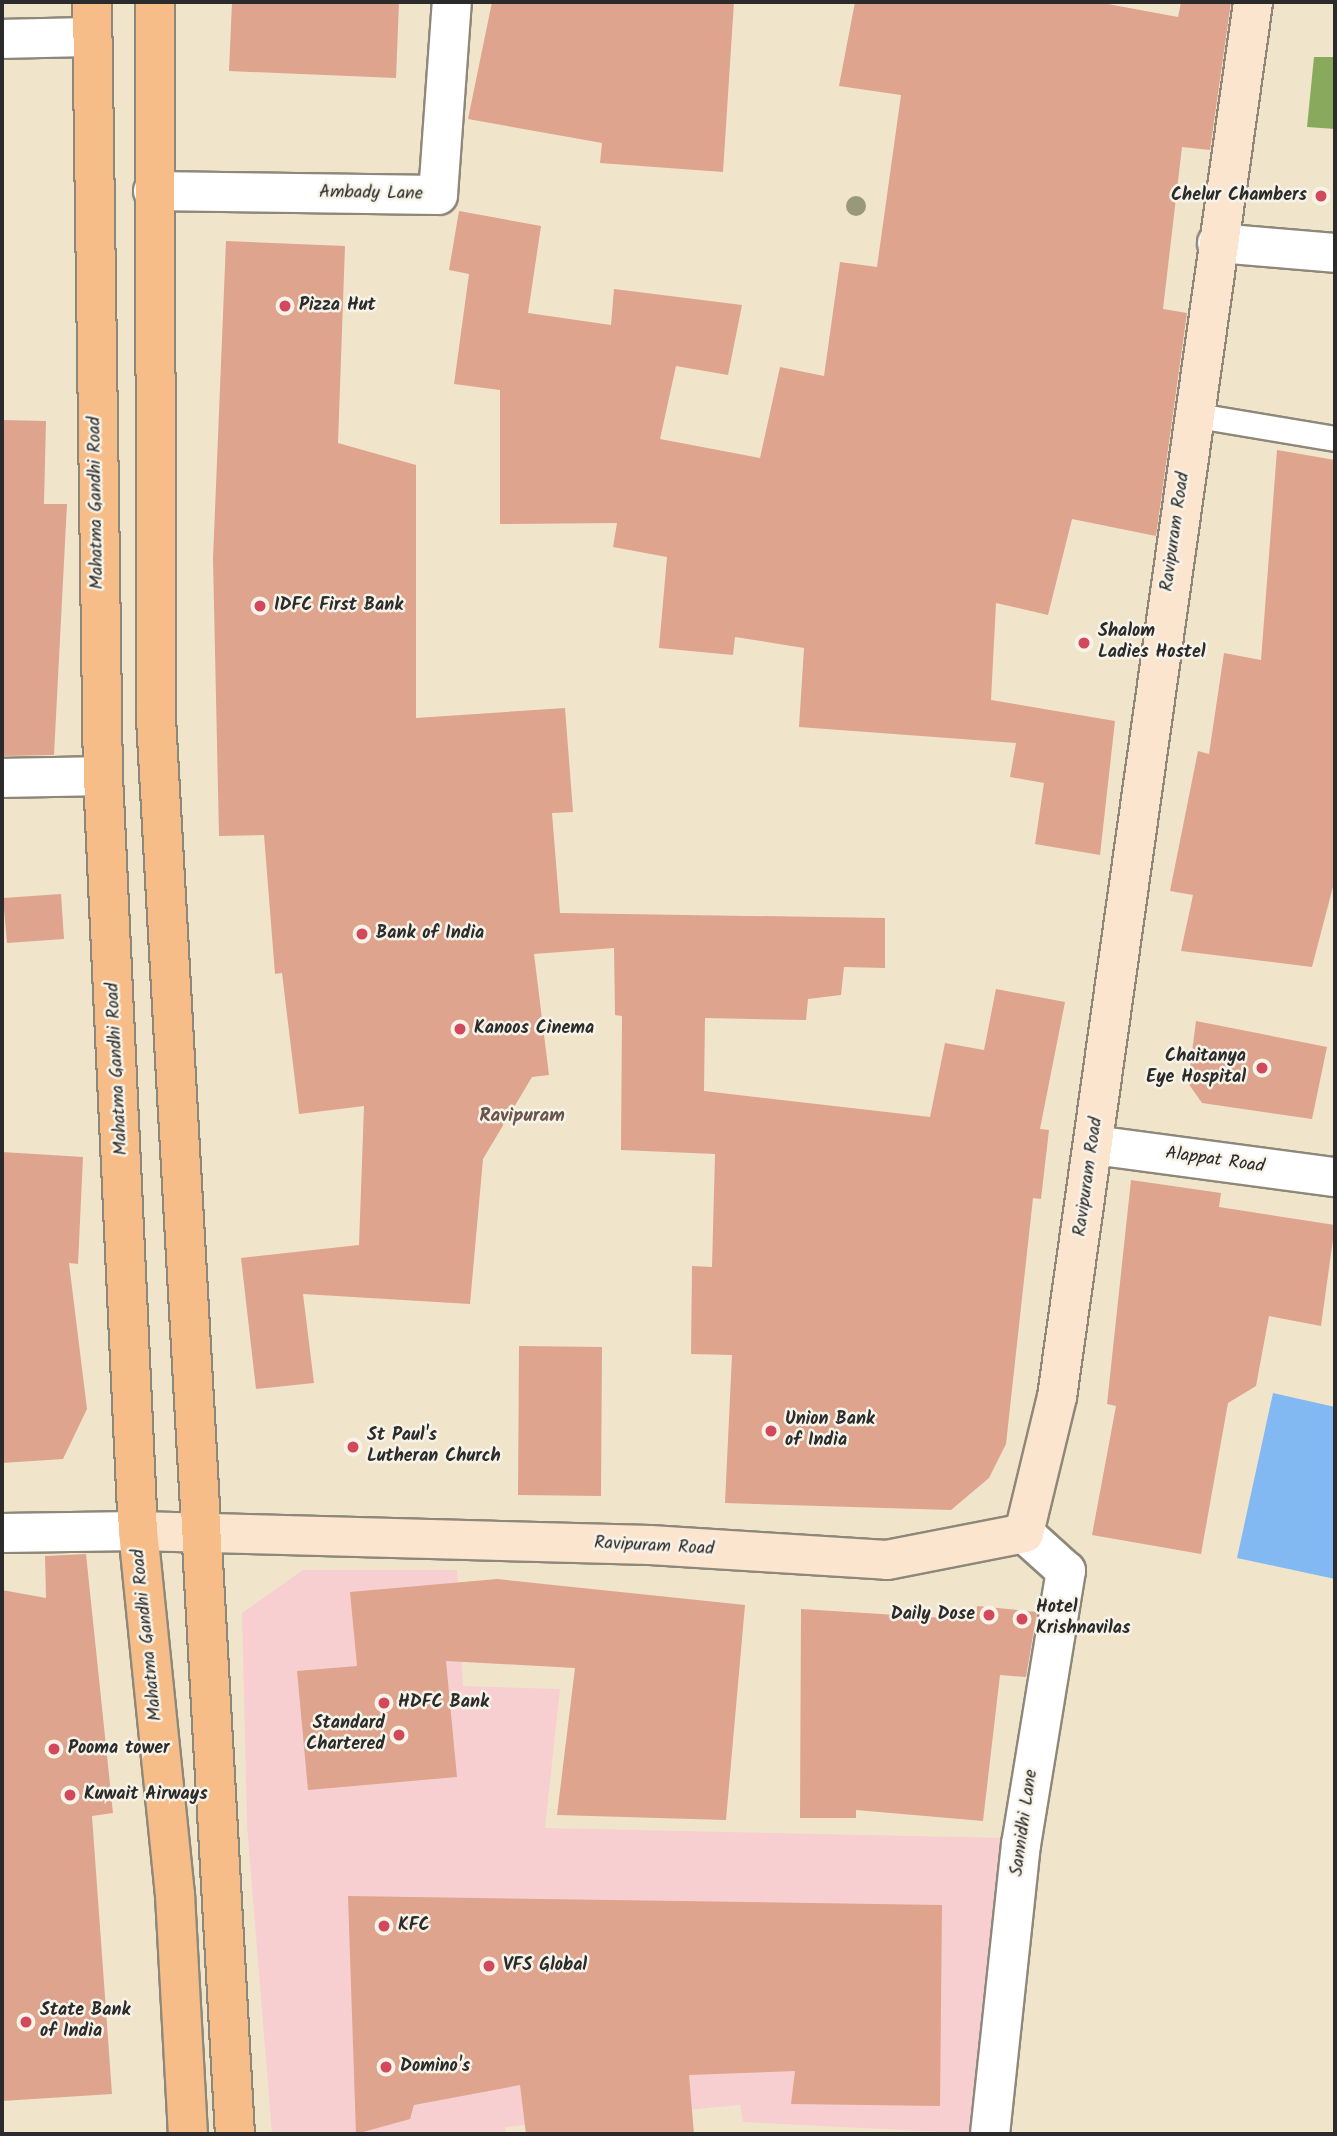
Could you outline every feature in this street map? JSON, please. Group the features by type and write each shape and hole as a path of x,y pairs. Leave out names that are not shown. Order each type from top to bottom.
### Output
{"main road":[{"path":"155,2 153,191 156,718 235,2134"},
{"name":"Ravipuram Road","path":"138,1531 650,1545 887,1560 1024,1533 1057,1397 1094,1145 1192,415 1252,2"},
{"name":"Mahatma Gandhi Road","path":"92,20 103,776 138,1531 175,1895 188,2134"}],"street":[{"name":"Ambady Lane","path":"153,191 438,195 452,2"},
{"path":"2,39 92,20"},
{"path":"1217,243 1335,253"},
{"path":"2,778 103,776"},
{"name":"Alappat Road","path":"1094,1145 1335,1177"},
{"path":"2,1533 138,1531"},
{"name":"Sannidhi Lane","path":"990,2134 1021,1845 1066,1571 1024,1533"}],"lane":[{"path":"1192,415 1335,439"}],"shaded area":[{"path":"303,1570 457,1570 463,1686 560,1689 545,1828 1006,1838 981,2134 743,2122 740,2105 505,2127 506,2134 272,2134 247,1825 242,1613"}],"green space":[{"path":"1314,57 1335,57 1335,129 1307,127"}],"water":[{"path":"1273,1393 1335,1407 1335,1579 1237,1558"}],"building":[{"path":"232,2 399,2 396,78 229,71"},
{"path":"492,2 734,2 723,172 600,163 602,143 468,119"},
{"path":"855,2 1097,2 1178,17 1181,2 1231,2 1210,150 1182,147 1163,309 1187,313 1156,536 1072,519 1048,615 996,603 991,700 1115,721 1100,855 1035,844 1044,783 1010,777 1016,743 799,727 804,648 735,637 733,655 659,648 667,557 613,547 617,523 500,524 500,390 454,384 469,274 449,270 459,211 541,226 528,313 611,325 614,289 742,305 728,375 676,366 660,439 760,458 780,367 824,376 840,262 877,267 901,95 839,86"},
{"path":"226,241 345,246 338,443 416,465 416,718 565,708 573,812 552,813 560,913 885,918 885,968 844,967 841,995 808,999 806,1020 705,1018 704,1091 930,1117 945,1043 984,1050 996,989 1065,1002 1040,1129 1049,1130 1041,1199 1033,1198 1006,1444 989,1478 951,1510 725,1503 732,1355 691,1354 692,1266 712,1267 715,1154 621,1150 622,1016 615,1015 614,948 534,954 549,1075 532,1077 483,1159 470,1304 303,1294 314,1383 256,1389 241,1258 359,1245 364,1106 299,1114 282,973 275,974 264,835 219,836 213,559"},
{"path":"2,420 46,421 44,504 67,504 54,755 2,756"},
{"path":"1277,450 1335,460 1335,879 1312,967 1181,951 1193,895 1170,891 1198,751 1209,754 1224,653 1261,660"},
{"path":"61,894 64,939 7,943 3,898"},
{"path":"1196,1021 1327,1047 1312,1119 1202,1103 1188,1083"},
{"path":"2,1152 83,1157 78,1264 69,1263 87,1409 63,1459 2,1463"},
{"path":"1131,1180 1221,1193 1219,1207 1335,1225 1321,1326 1269,1316 1256,1386 1228,1403 1201,1554 1092,1535 1116,1406 1107,1404"},
{"path":"519,1346 602,1347 601,1496 518,1495"},
{"path":"86,1554 113,1813 92,1816 112,2094 2,2101 2,1590 46,1598 45,1556"},
{"path":"497,1579 745,1605 726,1820 557,1815 575,1668 446,1661 457,1777 308,1790 297,1671 357,1666 350,1592"},
{"path":"977,1606 1037,1612 1026,1677 1000,1675 983,1821 856,1810 856,1818 800,1818 801,1609 976,1620"},
{"path":"348,1896 942,1905 940,2106 791,2104 795,2071 689,2075 694,2134 526,2134 520,2085 414,2105 410,2119 356,2134"}],"place":[{"name":"Chelur Chambers","path":"1321,196"},
{"name":"Pizza Hut","path":"285,306"},
{"name":"IDFC First Bank","path":"260,606"},
{"name":"Shalom Ladies Hostel","path":"1084,643"},
{"name":"Bank of India","path":"362,934"},
{"name":"Kanoos Cinema","path":"460,1029"},
{"name":"Chaitanya Eye Hospital","path":"1262,1068"},
{"name":"Union Bank of India","path":"771,1431"},
{"name":"St Paul's Lutheran Church","path":"353,1447"},
{"name":"Daily Dose","path":"989,1615"},
{"name":"Hotel Krishnavilas","path":"1022,1619"},
{"name":"HDFC Bank","path":"384,1703"},
{"name":"Standard Chartered","path":"399,1735"},
{"name":"Pooma tower","path":"54,1749"},
{"name":"Kuwait Airways","path":"70,1795"},
{"name":"KFC","path":"384,1926"},
{"name":"VFS Global","path":"489,1966"},
{"name":"State Bank of India","path":"26,2022"},
{"name":"Domino's","path":"386,2067"}],"district":[{"name":"Ravipuram","path":"522,1117"}]}
